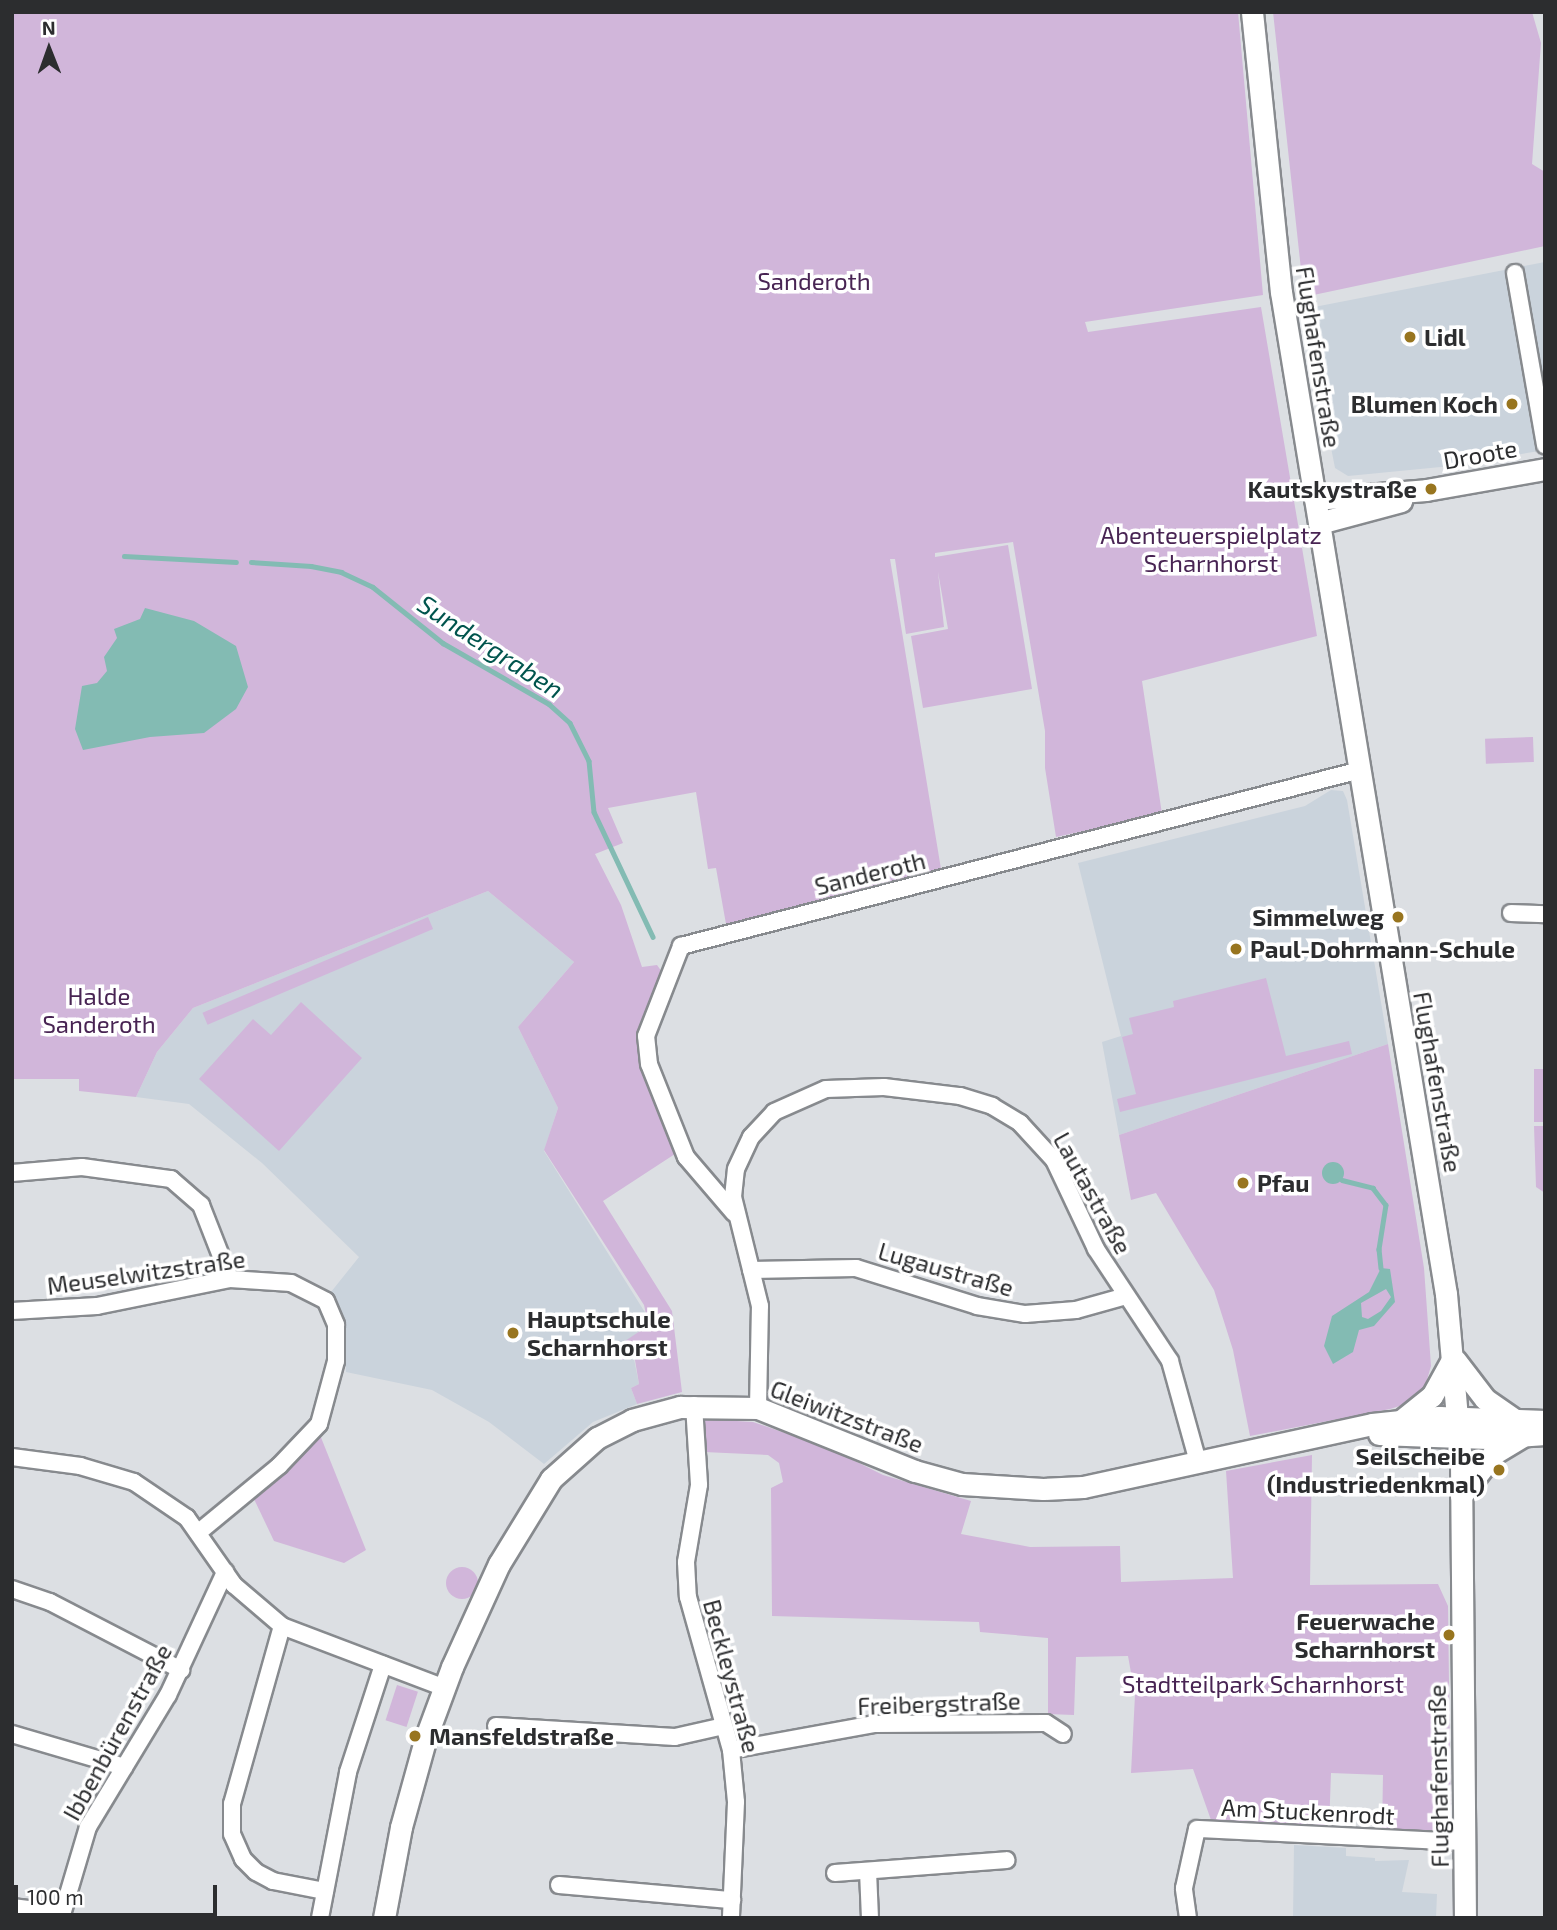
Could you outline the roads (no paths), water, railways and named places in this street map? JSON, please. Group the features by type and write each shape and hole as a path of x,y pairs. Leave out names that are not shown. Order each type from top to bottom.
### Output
{"main road":[{"name":"Flughafenstraße","path":"1252,12 1281,292 1441,1256 1453,1358 1461,1496 1465,1918"},
{"name":"Droote","path":"1315,499 1426,490 1545,468"},
{"name":"Droote","path":"1319,523 1426,490"},
{"path":"1401,1420 1427,1401 1453,1358 1485,1399 1529,1430 1493,1454 1461,1496"},
{"name":"Gleiwitzstraße","path":"384,1918 403,1819 443,1687 499,1564 551,1479 577,1454 613,1429 651,1414 694,1405 758,1408 879,1459 962,1484 1043,1489 1083,1486 1401,1420 1459,1427"},
{"name":"Gleiwitzstraße","path":"1361,1430 1459,1427 1529,1430 1545,1421"}],"street":[{"path":"1515,273 1545,445"},
{"name":"Sanderoth","path":"734,1213 686,1157 649,1064 646,1036 681,946 1360,770"},
{"path":"1511,913 1545,914"},
{"name":"Lautastraße","path":"758,1408 761,1320 751,1270 734,1213 734,1175 740,1156 761,1123 798,1099 826,1089 866,1087 960,1096 1005,1113 1037,1137 1062,1175 1096,1249 1170,1361 1198,1462"},
{"path":"12,1173 82,1167 171,1179 201,1205 230,1279"},
{"name":"Lugaustraße","path":"751,1270 856,1268 977,1306 1025,1314 1076,1310 1126,1296"},
{"name":"Meuselwitzstraße","path":"12,1311 97,1306 230,1279 291,1283 326,1301 336,1325 335,1370 319,1424 306,1441 199,1532"},
{"name":"Beckleystraße","path":"694,1405 699,1485 686,1562 688,1597 731,1750 736,1802 731,1918"},
{"path":"12,1457 119,1476 166,1501 199,1532 245,1597 282,1626 443,1687"},
{"name":"Ibbenbürenstraße","path":"61,1915 86,1832 181,1670 225,1572"},
{"path":"12,1589 50,1602 181,1670"},
{"path":"282,1626 235,1791 232,1834 243,1859 256,1872 272,1881 325,1891"},
{"path":"320,1918 348,1772 383,1665"},
{"name":"Freibergstraße","path":"731,1750 874,1724 1046,1723 1063,1734"},
{"path":"496,1726 675,1737 724,1726"},
{"path":"12,1734 124,1767"},
{"name":"Am Stuckenrodt","path":"1188,1918 1184,1888 1197,1829 1466,1842"},
{"path":"835,1873 1007,1860"},
{"path":"868,1871 870,1918"},
{"path":"559,1885 732,1899"},
{"path":"12,1907 61,1915"}],"waterway":[{"name":"Sundergraben","path":"124,556 236,562"},
{"name":"Sundergraben","path":"251,562 311,566 341,572 373,587 443,643 549,704 570,723 589,761 594,812 653,937"},
{"path":"1342,1180 1373,1188 1386,1205 1379,1249 1381,1268"}],"place":[{"name":"Lidl","path":"1410,337"},
{"name":"Blumen Koch","path":"1512,404"},
{"name":"Kautskystraße","path":"1431,489"},
{"name":"Simmelweg","path":"1398,917"},
{"name":"Paul-Dohrmann-Schule","path":"1236,949"},
{"name":"Pfau","path":"1243,1183"},
{"name":"Hauptschule Scharnhorst","path":"513,1333"},
{"name":"Seilscheibe (Industriedenkmal)","path":"1499,1470"},
{"name":"Feuerwache Scharnhorst","path":"1449,1635"},
{"name":"Mansfeldstraße","path":"415,1736"}],"park label":[{"name":"Abenteuerspielplatz Scharnhorst","path":"1211,549"},
{"name":"Halde Sanderoth","path":"99,1010"},
{"name":"Stadtteilpark Scharnhorst","path":"1263,1684"}]}
